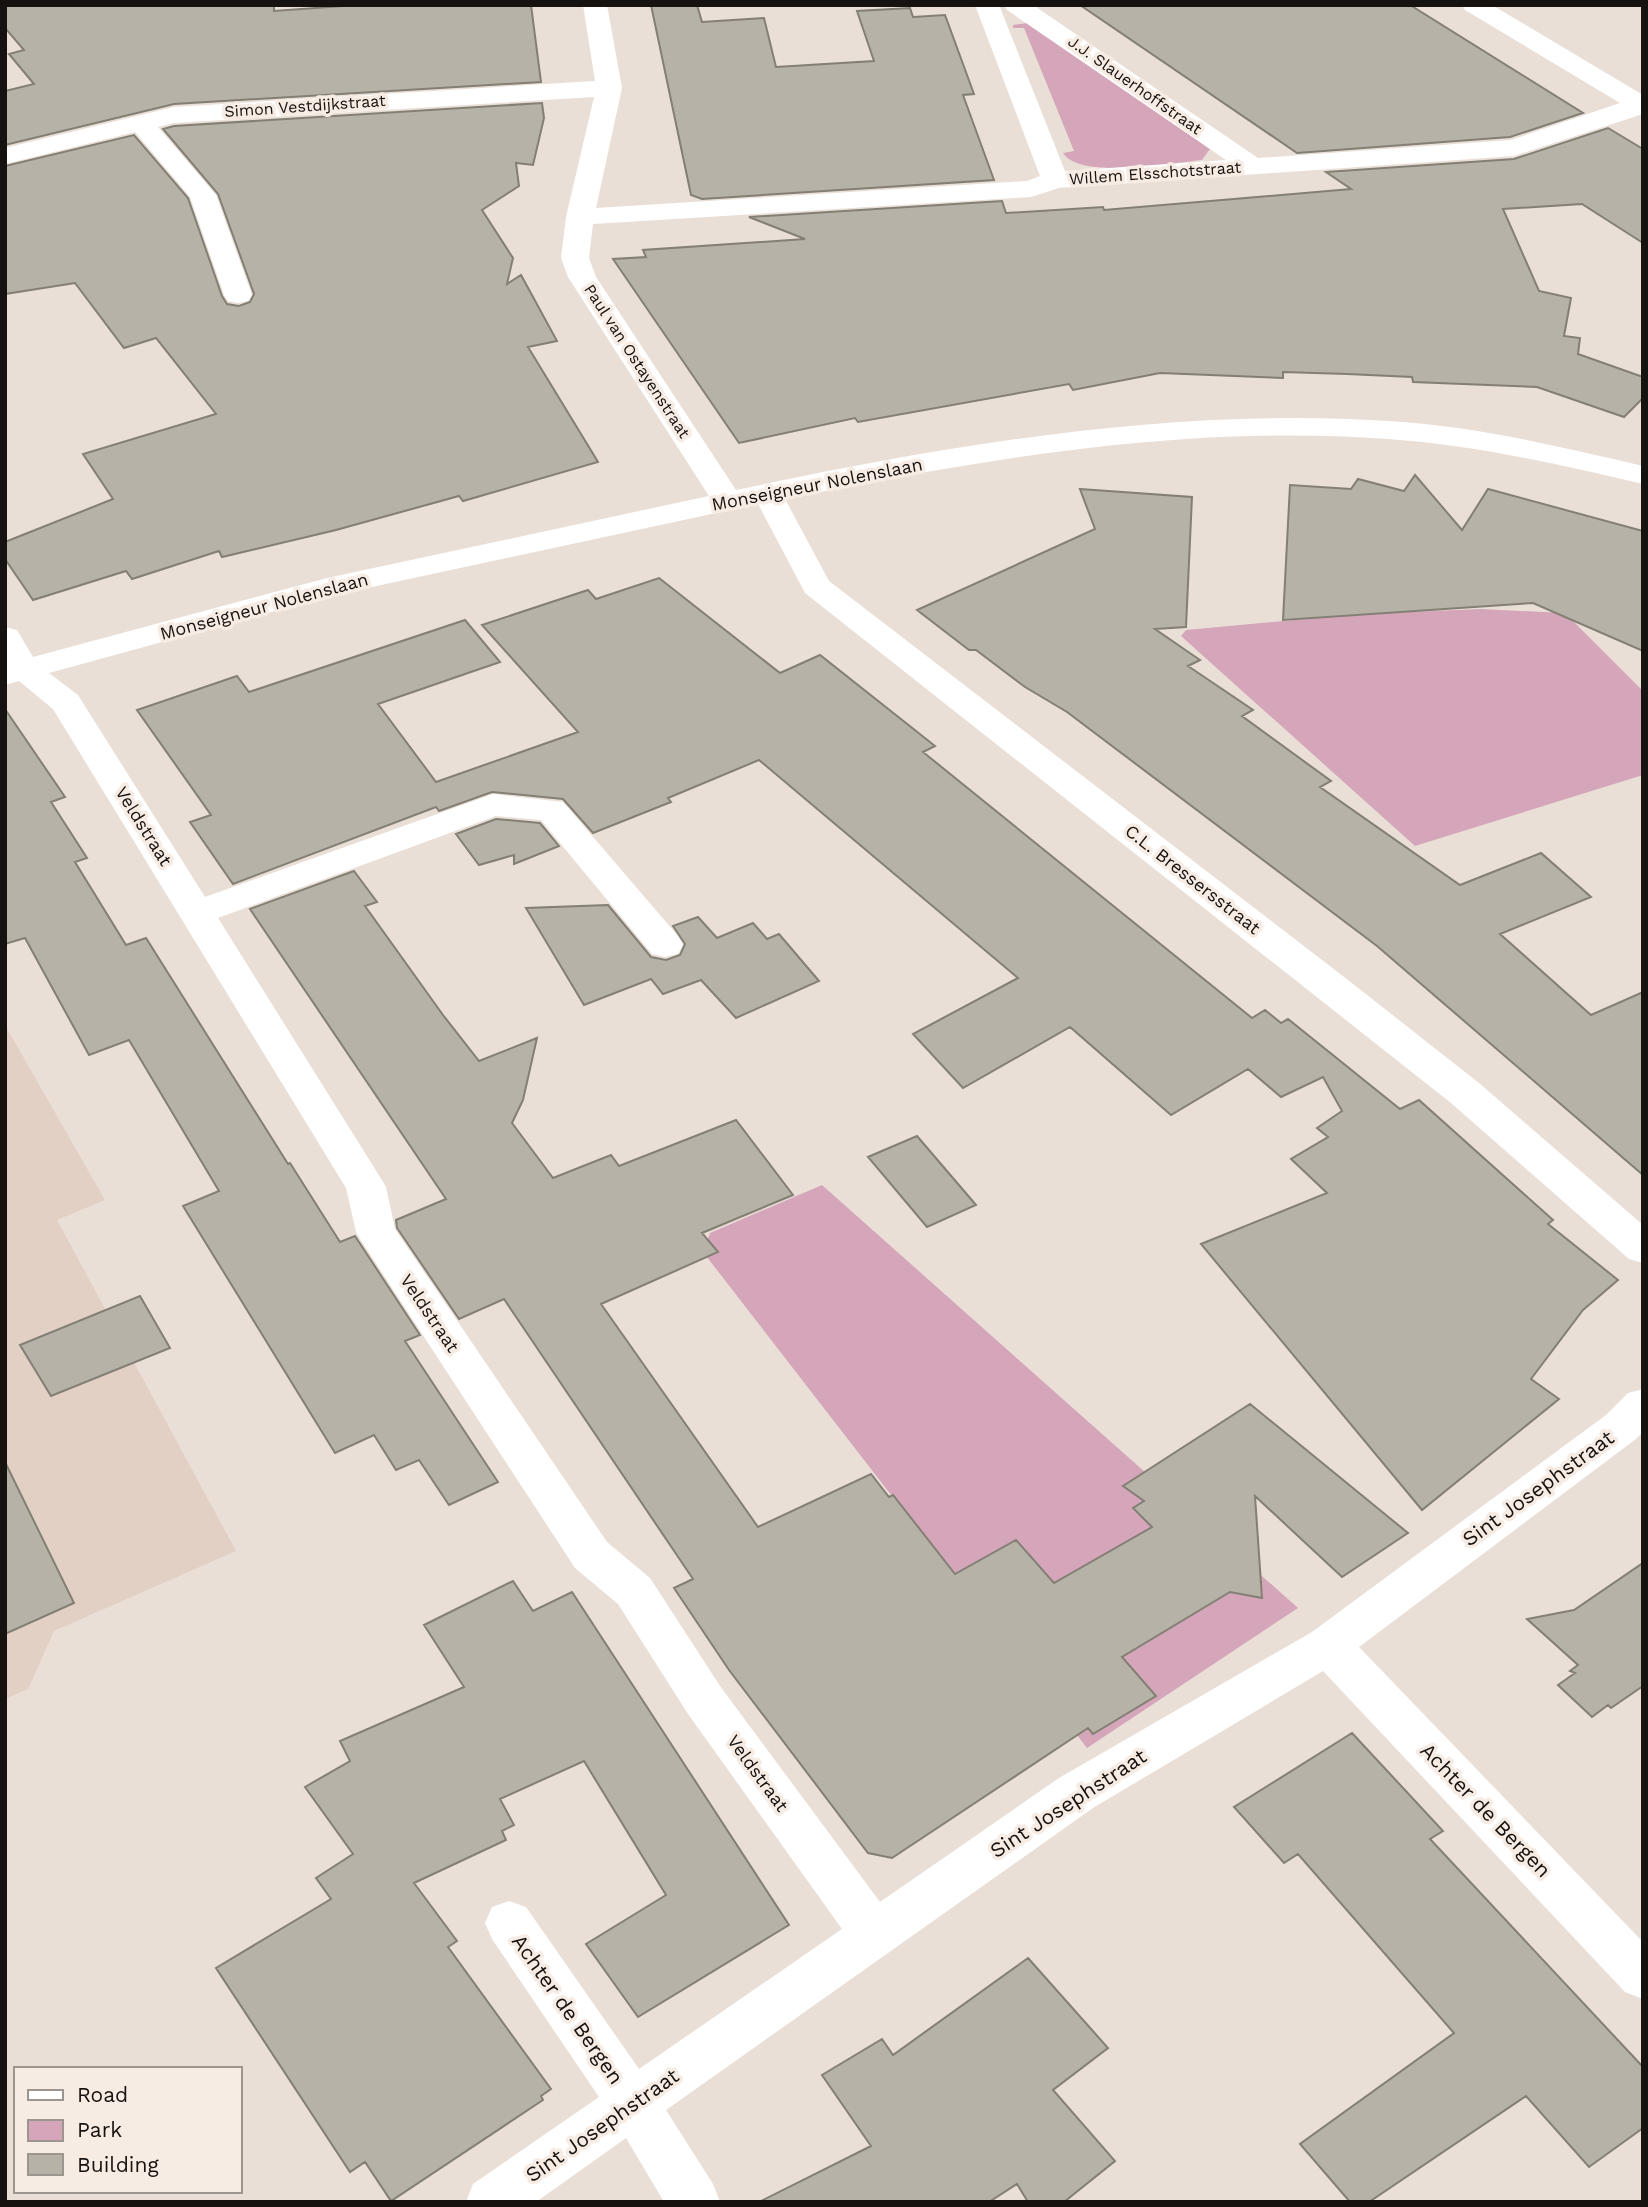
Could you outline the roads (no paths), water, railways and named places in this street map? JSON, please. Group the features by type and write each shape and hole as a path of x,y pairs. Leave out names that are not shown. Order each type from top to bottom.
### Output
{"street":[{"name":"Paul van Ostayenstraat","path":"595,5 609,88 580,218 575,258 582,276 729,501"},
{"path":"987,5 1055,180"},
{"name":"J.J. Slauerhoffstraat","path":"1016,5 1252,166"},
{"path":"1474,5 1642,106"},
{"name":"Simon Vestdijkstraat","path":"5,156 174,114 609,88"},
{"name":"Willem Elsschotstraat","path":"580,218 1031,189 1055,180 1514,148 1642,106"},
{"path":"140,122 203,195 238,295"},
{"name":"Monseigneur Nolenslaan","path":"12,661 341,584 729,501 1024,447 1146,434 1271,428 1378,430 1453,435 1553,451 1643,475"},
{"name":"C.L. Bressersstraat","path":"767,493 816,586 1465,1093 1643,1248"},
{"name":"Veldstraat","path":"12,661 66,702 366,1187 376,1232 591,1555 634,1591 704,1700 875,1934"},
{"path":"198,912 493,805 551,810 665,945"},
{"name":"Sint Josephstraat","path":"492,2202 1076,1793 1328,1644 1621,1427 1643,1405"},
{"name":"Achter de Bergen","path":"1328,1644 1643,1976"},
{"name":"Achter de Bergen","path":"509,1923 633,2103 694,2202"}]}
